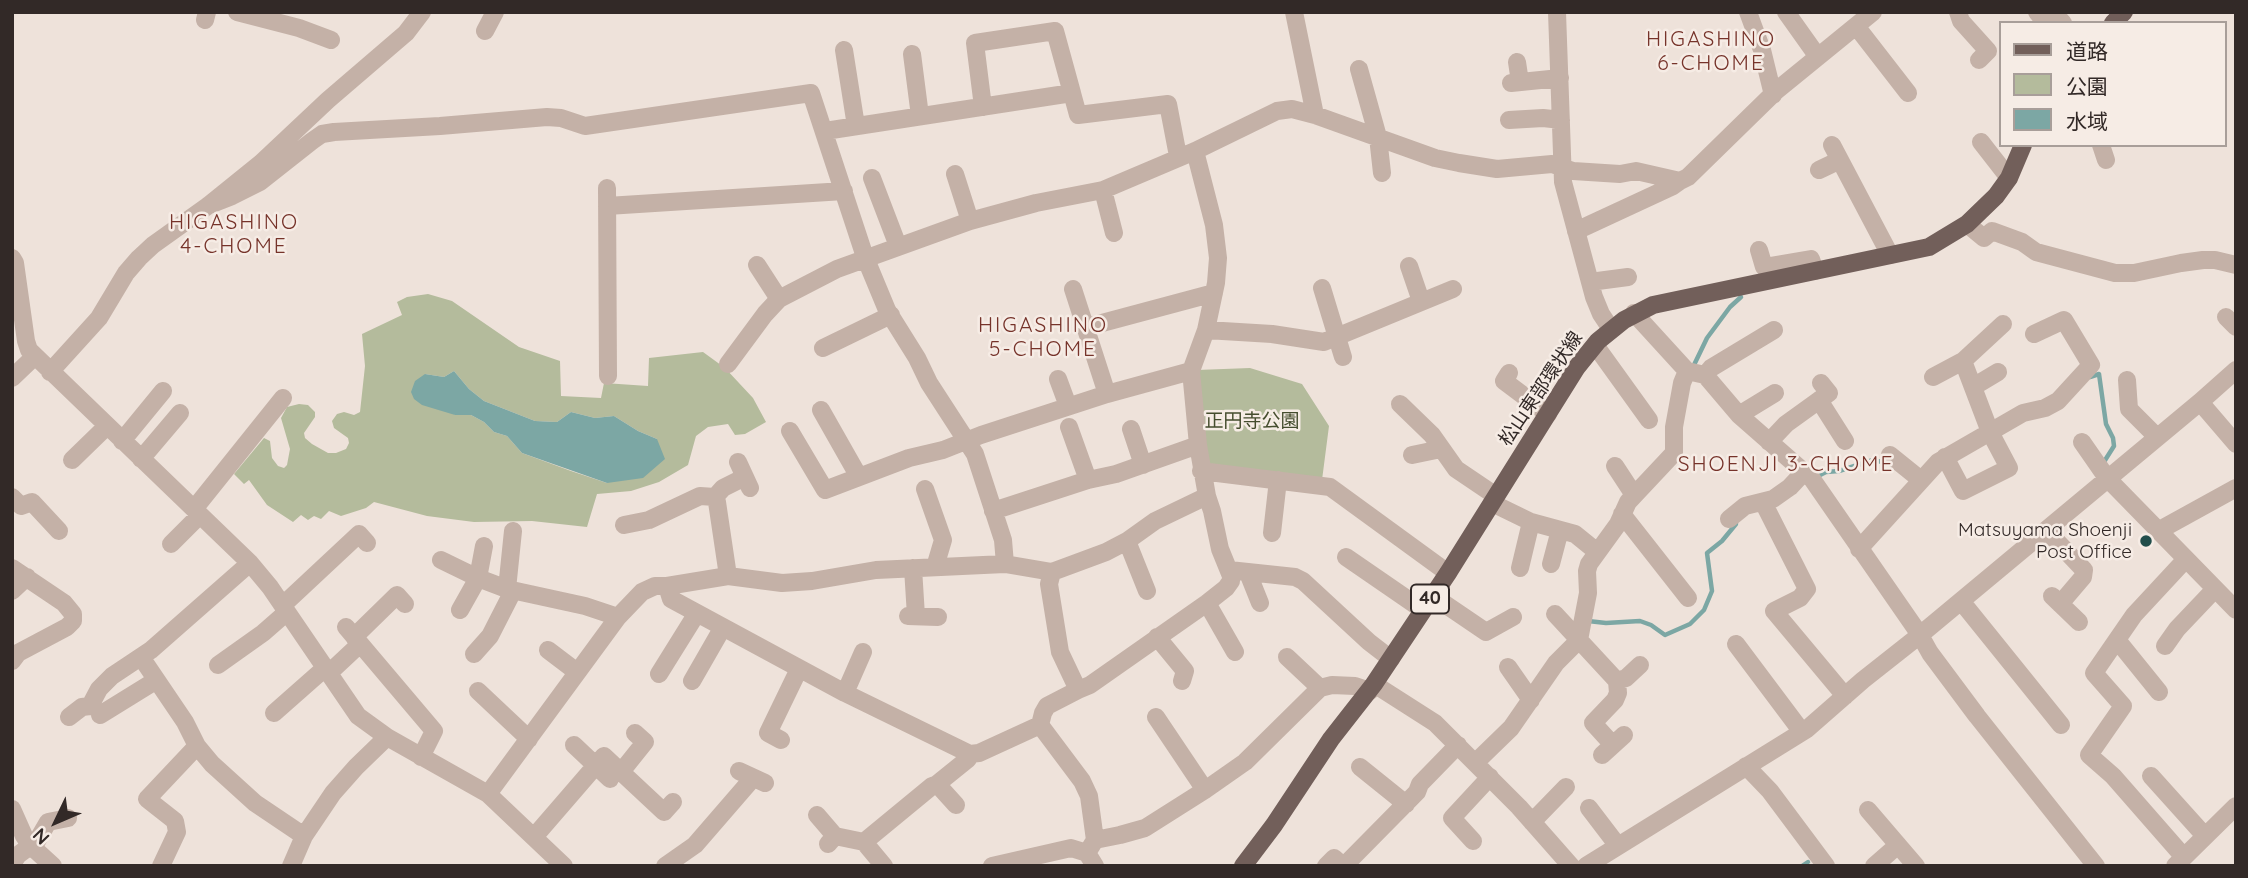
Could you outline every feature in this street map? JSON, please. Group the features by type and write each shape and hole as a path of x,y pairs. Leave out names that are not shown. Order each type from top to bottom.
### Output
{"main road":[{"name":"松山東部環状線","path":"1243,866 1331,740 1372,688 1448,573 1577,367 1611,329 1634,313 1653,305 1928,247 1967,224 1996,196 2008,178 2022,147"}],"street":[{"path":"50,372 99,318 126,273 153,244 209,205 261,163 327,100 406,33 422,12"},
{"path":"485,31 495,12"},
{"path":"1294,12 1315,115"},
{"path":"1557,12 1563,182 1590,282 1601,314 1611,329"},
{"path":"1748,12 1762,50 1773,95"},
{"path":"1786,12 1818,57"},
{"path":"1958,12 1961,21 1989,51 1979,60"},
{"path":"244,13 299,28 322,42"},
{"path":"1576,231 1688,177 1773,95 1867,16 1909,93"},
{"path":"667,586 671,598 697,613 845,693 970,754 979,753 1040,725 1047,706 1090,685 1207,603 1231,581 1220,549 1201,471 1191,371 1206,330 1219,258 1214,225 1168,104 1078,115 1055,31 975,43 983,107"},
{"path":"844,50 856,126"},
{"path":"912,54 920,116"},
{"path":"1517,62 1515,83 1560,78"},
{"path":"1359,69 1378,138 1382,173"},
{"path":"209,205 260,182 322,134 547,117 561,118 585,127 811,93 865,257 891,315 929,383 967,441 980,468 1003,540 1005,564"},
{"path":"825,131 1072,93"},
{"path":"728,364 779,299 826,274 865,257 970,221 1102,190 1277,111 1292,109 1315,115 1435,158 1459,163 1497,169 1552,164 1573,171 1620,174 1636,171 1680,181"},
{"path":"1509,120 1562,120"},
{"path":"1981,142 2008,178"},
{"path":"1819,170 1836,152 1890,255"},
{"path":"955,174 970,221"},
{"path":"873,178 898,246"},
{"path":"1102,190 1114,233"},
{"path":"609,377 607,197 844,191"},
{"path":"1967,224 1984,238 1992,231 2022,242 2036,252 2115,273 2134,273 2203,260 2236,265"},
{"path":"1759,250 1764,267 1811,259 1815,271"},
{"path":"12,258 15,263 26,341 34,357 250,563 285,608 358,716 387,737 488,794 564,866"},
{"path":"757,265 779,299"},
{"path":"1409,266 1421,301"},
{"path":"1590,282 1628,277"},
{"path":"1322,288 1343,357"},
{"path":"1073,289 1107,394"},
{"path":"1206,330 1272,334 1324,342 1453,289"},
{"path":"1087,327 1214,292"},
{"path":"1634,313 1687,370 1705,375 1739,415 1812,479 1930,653 2096,866"},
{"path":"823,348 891,315"},
{"path":"1860,549 1938,462 2023,413 2045,408 2058,401 2091,365 2064,320 2034,334"},
{"path":"1933,377 1963,361 2003,324"},
{"path":"1705,375 1774,330"},
{"path":"1595,345 1649,420"},
{"path":"12,378 34,357"},
{"path":"1945,457 1963,491 2010,468 1990,432 1963,361"},
{"path":"1476,762 1511,728 1556,663 1579,640 1588,593 1587,571 1596,551 1618,524 1634,495 1674,453 1674,427 1687,370"},
{"path":"1586,866 1802,732 2236,370"},
{"path":"790,431 825,489 909,458 943,450 1068,406 1191,371"},
{"path":"1973,387 1998,372"},
{"path":"1509,373 1504,381 1548,414"},
{"path":"1058,379 1068,406"},
{"path":"2127,380 2129,409 2157,437"},
{"path":"122,441 163,391"},
{"path":"1769,442 1820,391 1846,441"},
{"path":"1739,415 1776,393"},
{"path":"171,544 283,397"},
{"path":"2200,402 2236,444"},
{"path":"1400,404 1432,435 1456,469 1494,500 1531,522 1575,534 1596,551"},
{"path":"821,410 859,477"},
{"path":"141,459 180,413"},
{"path":"72,460 107,426"},
{"path":"1069,427 1088,480"},
{"path":"1131,429 1143,465"},
{"path":"2082,442 2107,478 2236,610"},
{"path":"993,511 1088,480 1116,474 1198,445"},
{"path":"1412,455 1441,449"},
{"path":"1890,455 1921,480"},
{"path":"1615,466 1634,495"},
{"path":"1201,471 1330,487 1448,573"},
{"path":"1729,519 1740,509 1773,499 1790,487 1804,472"},
{"path":"715,497 723,488 744,476"},
{"path":"1272,533 1278,480"},
{"path":"2158,531 2236,488"},
{"path":"925,489 943,540 934,567"},
{"path":"624,525 649,520 700,496 715,497"},
{"path":"488,794 618,617 642,592 655,586 727,576 782,583 813,581 876,570 1005,564 1052,572 1087,560 1127,541 1155,521 1207,496"},
{"path":"12,497 20,506 32,502 60,531"},
{"path":"715,497 727,576"},
{"path":"1763,502 1807,589 1800,598 1774,611 1844,696"},
{"path":"1622,514 1680,595"},
{"path":"1520,568 1531,522"},
{"path":"1551,564 1560,530"},
{"path":"2046,530 2084,570 2082,577 2056,600 2080,622"},
{"path":"474,654 494,629 510,590 513,531"},
{"path":"218,665 262,633 285,608 337,563 359,534 367,543"},
{"path":"1127,541 1147,590"},
{"path":"460,610 478,578 484,546"},
{"path":"1346,557 1486,632 1513,617"},
{"path":"2186,559 2134,615 2094,673 2123,706 2089,755 2113,776 2179,861 2236,806"},
{"path":"441,560 510,590 586,606 618,617"},
{"path":"69,717 82,707 90,706 99,689 112,676 151,650 250,563"},
{"path":"913,568 912,616 938,617"},
{"path":"1229,570 1296,577 1391,659"},
{"path":"1052,572 1049,584 1060,652 1079,690"},
{"path":"12,591 20,573 64,603 73,614 73,621 67,626 18,653 12,661"},
{"path":"1248,573 1260,603"},
{"path":"2165,646 2177,629 2215,589"},
{"path":"274,713 327,670 353,636 397,595 405,604"},
{"path":"1961,601 2061,725"},
{"path":"1207,603 1235,652"},
{"path":"659,674 697,613"},
{"path":"1555,614 1618,681 1615,700 1593,723 1613,745"},
{"path":"692,681 723,627"},
{"path":"353,636 435,732 421,757"},
{"path":"1157,637 1185,671 1182,681"},
{"path":"2117,640 2157,682"},
{"path":"1736,644 1753,682 1802,732"},
{"path":"548,650 577,672"},
{"path":"845,693 863,652"},
{"path":"141,657 185,722 197,746 212,764 255,803 304,836"},
{"path":"1287,657 1320,688"},
{"path":"1618,681 1626,678 1640,664"},
{"path":"1508,667 1531,700"},
{"path":"781,740 768,733 799,668"},
{"path":"100,715 155,681"},
{"path":"992,866 1071,848 1092,853 1120,835 1144,828 1245,762 1320,688 1332,685 1372,688 1435,723 1476,762 1531,822 1559,862"},
{"path":"478,691 528,739"},
{"path":"1156,717 1205,790"},
{"path":"1040,725 1082,781 1088,796 1092,853"},
{"path":"616,775 645,742 635,733"},
{"path":"291,866 304,836 332,793 387,737"},
{"path":"575,745 595,765"},
{"path":"1326,866 1334,858 1343,866 1406,804 1417,792 1420,784 1458,745"},
{"path":"161,866 177,832 175,821 147,799 197,746"},
{"path":"817,815 832,840 864,842 970,754"},
{"path":"534,837 604,757 616,775 664,812 674,802"},
{"path":"1746,766 1770,791 1826,866"},
{"path":"1360,767 1406,804"},
{"path":"2151,776 2205,836"},
{"path":"665,866 695,845 752,777"},
{"path":"1474,841 1455,830 1452,818 1490,777"},
{"path":"937,784 956,805"},
{"path":"1531,822 1566,787"},
{"path":"1590,808 1618,846"},
{"path":"12,809 30,845 53,866"},
{"path":"1868,810 1916,866"},
{"path":"12,864 37,841 48,822 68,818"},
{"path":"864,842 884,866"},
{"path":"1874,866 1898,845"}],"green space":[{"path":"428,294 452,301 519,347 560,361 561,396 601,398 604,383 648,386 649,358 703,352 725,368 753,398 766,422 745,434 735,435 728,424 708,427 696,436 688,465 659,482 631,491 597,494 587,527 532,521 474,522 427,516 374,502 366,508 341,516 329,511 321,519 314,516 308,520 301,515 293,522 267,505 249,480 244,484 234,474 264,438 270,441 272,458 278,466 284,468 287,465 290,449 281,418 287,407 299,404 308,405 315,412 315,417 304,433 305,438 328,453 346,449 348,438 334,428 332,421 337,414 344,412 354,415 360,412 365,366 362,334 402,315 397,302 407,297","holes":["454,371 469,389 484,401 535,421 557,422 571,412 595,418 614,416 657,439 607,483 522,453 507,436 494,432 484,422 471,415 455,415 425,374 444,377"]},
{"name":"正円寺公園","path":"1250,368 1302,384 1329,426 1322,480 1206,466 1197,370"}],"water":[{"path":"454,371 469,389 484,401 535,421 557,422 571,412 595,418 614,416 657,439 665,459 643,478 607,483 522,453 507,436 494,432 471,415 455,415 422,405 414,399 411,392 415,381 425,374 444,377"}],"waterway":[{"path":"1694,365 1707,338 1741,297"},
{"path":"2090,377 2099,374 2106,424 2113,438 2114,446 2102,465"},
{"path":"1816,477 1873,460 1887,463"},
{"path":"1588,621 1640,621 1665,635 1690,624 1704,610 1712,591 1707,553 1722,541 1736,524"},
{"path":"1802,866 1808,862"}],"place":[{"name":"Matsuyama Shoenji Post Office","path":"2146,541"}],"district":[{"name":"HIGASHINO 6-CHOME","path":"1711,52"},
{"name":"HIGASHINO 4-CHOME","path":"234,235"},
{"name":"HIGASHINO 5-CHOME","path":"1043,338"},
{"name":"SHOENJI 3-CHOME","path":"1786,465"}]}
